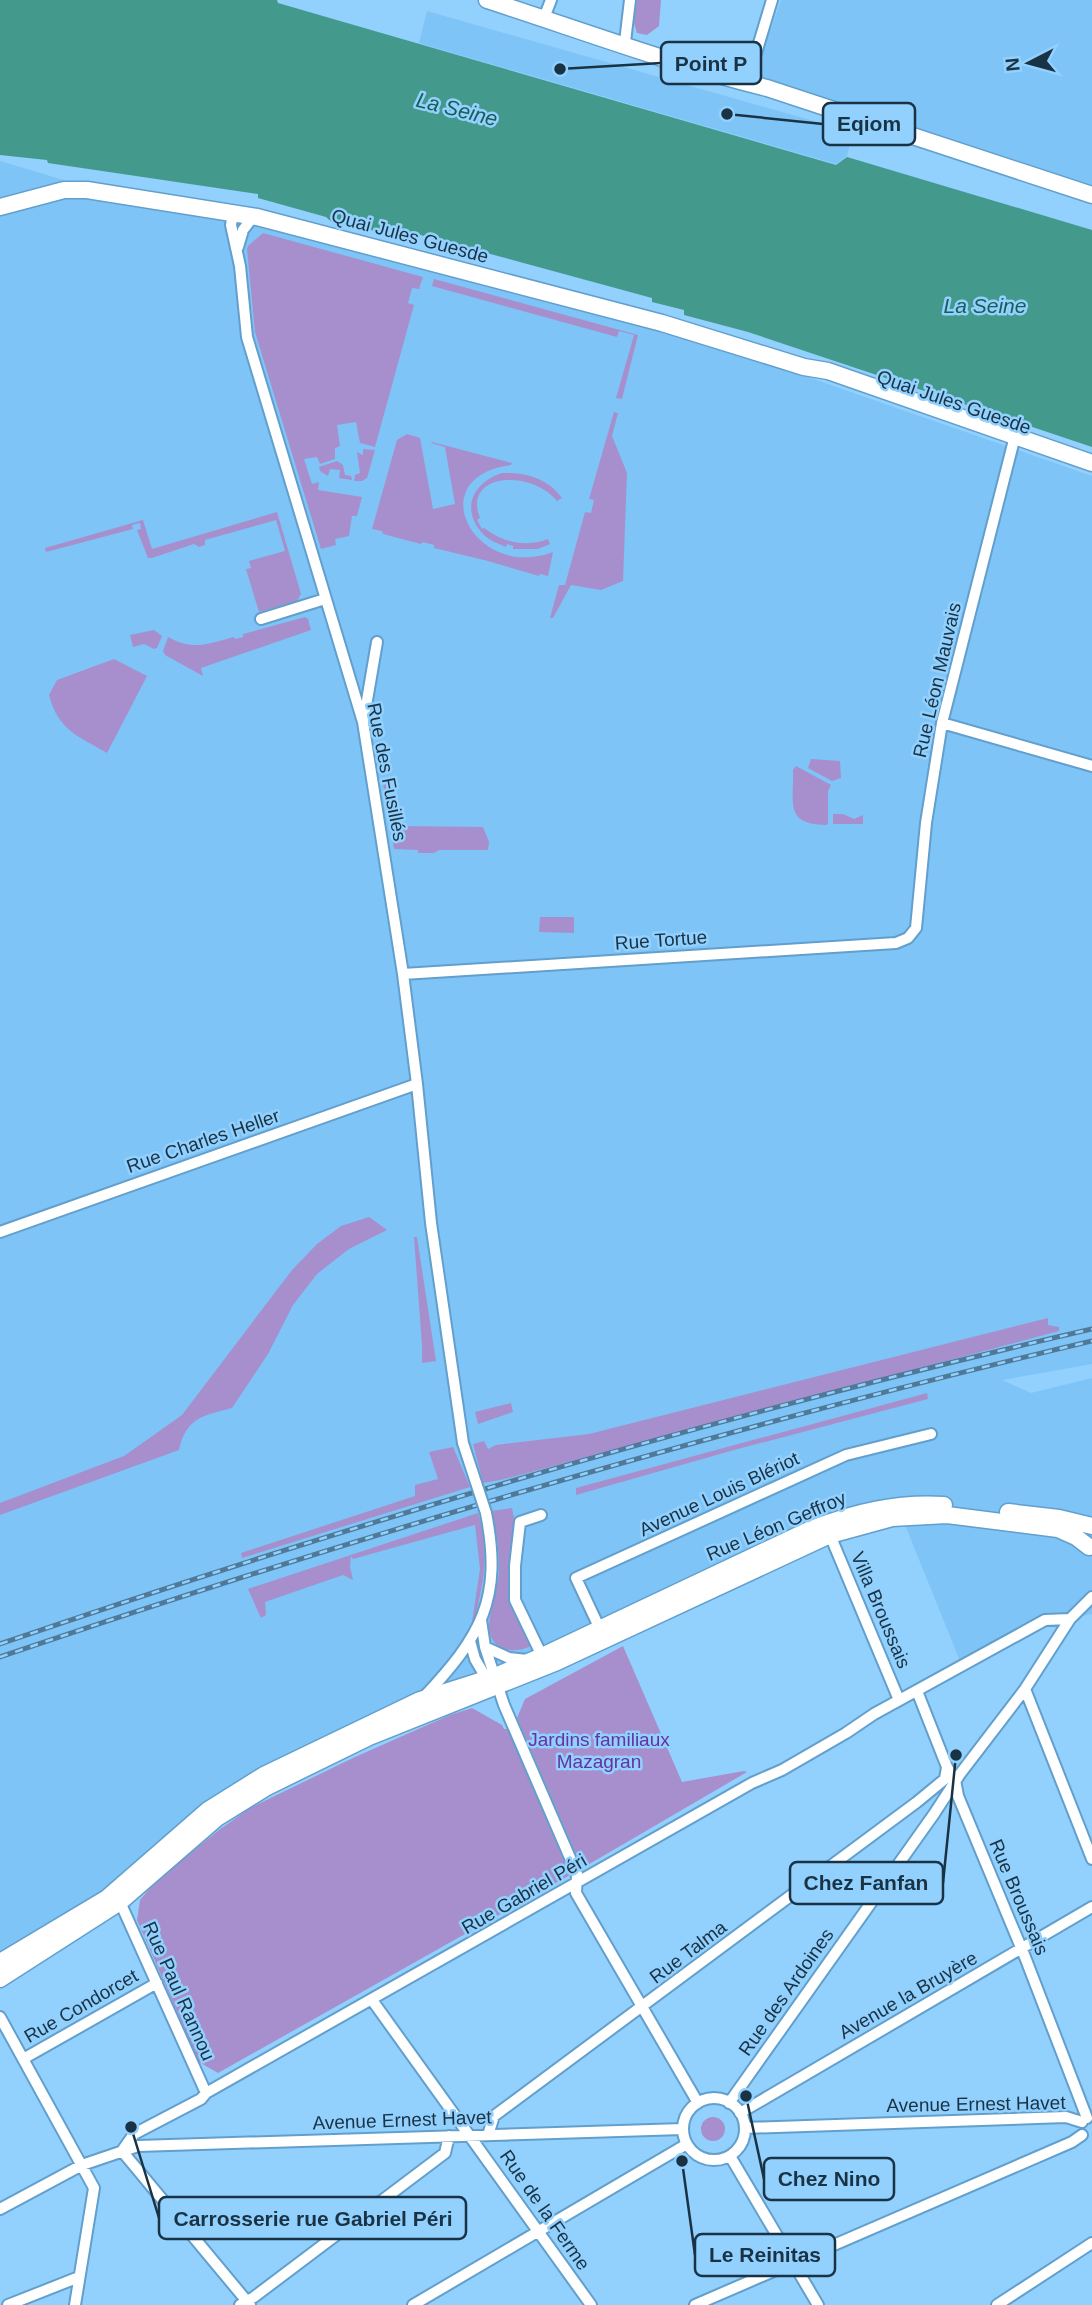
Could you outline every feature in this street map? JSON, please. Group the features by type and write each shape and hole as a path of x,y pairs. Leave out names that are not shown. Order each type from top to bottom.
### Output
{"street":[{"path":"487,0 527,6 544,18 637,51 743,82 1092,195"},
{"path":"544,18 551,0"},
{"path":"625,42 630,0"},
{"path":"743,82 772,0"},
{"path":"605,38 722,71 743,82"},
{"name":"Quai Jules Guesde","path":"0,208 64,190 87,190 253,216 662,323 804,367 821,378 971,432 1013,440 1092,463"},
{"name":"Rue des Fusillés","path":"233,213 231,225 247,337 378,779 417,1084 431,1223 463,1443 486,1513 492,1545 492,1582 481,1620"},
{"path":"237,253 243,230 253,216"},
{"name":"Quai Jules Guesde","path":"1013,440 1092,472"},
{"name":"Rue Léon Mauvais","path":"916,928 926,823 942,723 1013,440"},
{"path":"261,619 325,599"},
{"path":"363,722 377,642"},
{"path":"349,679 360,678 372,669"},
{"path":"942,723 1092,766"},
{"name":"Rue Tortue","path":"403,974 896,943 908,937 916,928"},
{"name":"Rue Charles Heller","path":"0,1232 417,1084"},
{"name":"Avenue Louis Blériot","path":"599,1627 576,1578 846,1455 931,1434"},
{"name":"Rue Léon Geffroy","path":"493,1682 599,1627 841,1517 920,1503 1053,1517 1092,1526"},
{"path":"485,1647 509,1658 536,1658 515,1600 515,1566 520,1522 541,1515"},
{"name":"Rue Léon Geffroy","path":"493,1682 557,1662 830,1535 871,1522 947,1515 1058,1530 1076,1537 1091,1548"},
{"name":"Villa Broussais","path":"830,1535 900,1700"},
{"name":"Rue des Ardoines","path":"729,2103 934,1814 955,1780 1025,1689 1070,1619 1090,1604"},
{"name":"Rue Gabriel Péri","path":"0,2209 82,2165 122,2151 134,2134 201,2099 206,2093 752,1783 792,1764 900,1700 1045,1620 1070,1619"},
{"path":"420,1700 458,1660 481,1620"},
{"path":"481,1620 493,1682"},
{"path":"470,1641 475,1659 493,1682 504,1705 577,1874 576,1893 698,2103"},
{"path":"0,1962 107,1898 208,1810 264,1775 420,1700 493,1682"},
{"path":"0,1979 120,1902 217,1818 267,1787 369,1737 493,1682"},
{"path":"1025,1689 1092,1858"},
{"name":"Rue Broussais","path":"917,1691 947,1767 955,1780 958,1796 1022,1949 1087,2119"},
{"name":"Rue Talma","path":"488,2135 494,2116 917,1802 945,1779 947,1767"},
{"path":"917,1802 934,1814"},
{"name":"Rue Paul Rannou","path":"120,1902 206,2093"},
{"name":"Avenue la Bruyère","path":"740,2113 1092,1906"},
{"name":"Rue Condorcet","path":"23,2059 157,1983"},
{"name":"Rue de la Ferme","path":"372,2000 591,2305"},
{"path":"0,2017 94,2188 75,2305"},
{"path":"713,2099 729,2103 740,2113 745,2128 741,2144 730,2156 711,2160 693,2152 687,2144 683,2129 690,2110 698,2103 713,2099"},
{"name":"Avenue Ernest Havet","path":"745,2128 1066,2117 1087,2119"},
{"path":"695,2305 1087,2136 1080,2129 1087,2119"},
{"name":"Avenue Ernest Havet","path":"122,2151 152,2146 683,2129"},
{"path":"122,2151 246,2304 445,2153 449,2136"},
{"path":"413,2305 687,2144"},
{"path":"730,2156 818,2305"},
{"path":"997,2305 1092,2243"},
{"path":"8,2305 79,2277"}],"shaded area":[{"path":"781,0 1092,0 1092,185 761,77 757,69"},
{"path":"427,11 838,128 843,125 852,134 847,156 836,164 419,43"},
{"path":"0,161 77,184 234,211 662,326 1092,476 1092,1364 1002,1380 1031,1393 1092,1378 1092,1615 1045,1620 962,1666 897,1505 261,1784 0,1980"}],"green space":[{"path":"635,0 661,0 659,26 647,35 637,33 633,20"},
{"path":"263,233 423,277 419,289 412,288 408,303 414,305 375,447 360,443 356,422 337,425 340,446 335,448 335,459 320,464 317,457 304,459 312,484 319,482 318,490 362,497 357,516 352,516 349,536 335,539 336,545 321,549 255,332 247,249"},
{"path":"434,279 638,335 622,399 616,398 634,335 619,331 617,337 432,286"},
{"path":"614,412 618,413 612,436 627,473 623,581 601,590 571,585 553,618 550,618 559,585 565,585 585,512 591,513 594,500 589,499"},
{"path":"407,434 420,438 433,509 455,504 445,447 432,442 512,463 483,473 468,488 463,506 468,524 481,541 501,553 525,557 553,552 548,576 539,576 434,548 434,545 423,542 421,544 372,529 397,440"},
{"path":"363,449 375,450 367,478 354,481 355,475 360,473 357,452 363,455"},
{"path":"337,461 343,465 345,475 351,476 352,480 339,478 340,470 330,469 328,476 320,471 319,467"},
{"path":"502,473 519,474 543,481 562,498 557,501 545,491 516,480 490,484 481,492 477,503 480,518 477,520 482,529 514,542 531,543 548,539 550,544 538,549 513,549 513,546 507,544 506,547 487,538 475,524 471,505 473,497 484,483"},
{"path":"277,512 301,594 297,601 259,612 246,569 251,568 249,561 285,551 276,520 205,540 205,545 199,547 194,544 152,558 148,558 137,530 141,529 140,523 132,525 133,529 46,552 45,548 143,520 152,549"},
{"path":"305,617 311,630 201,668 203,676 165,655 163,651 168,637 185,644 201,645 243,637 243,634"},
{"path":"154,630 162,636 157,648 144,644 133,647 130,635"},
{"path":"114,659 147,676 107,753 78,736 64,724 49,695 57,680"},
{"path":"811,759 840,761 841,778 832,781 808,768"},
{"path":"796,766 831,785 828,791 828,824 813,824 797,816 793,802 793,770"},
{"path":"390,781 394,826 483,827 489,842 488,850 418,853 418,850 394,849 383,783"},
{"path":"833,814 843,814 854,819 863,815 863,824 833,824"},
{"path":"540,917 574,917 574,933 539,932"},
{"path":"369,1217 387,1230 349,1249 317,1274 293,1305 268,1354 232,1408 198,1419 186,1430 179,1450 0,1515 0,1503 124,1456 182,1415 292,1270 317,1244 341,1226"},
{"path":"414,1237 417,1237 436,1361 422,1363 422,1345"},
{"path":"1048,1318 1048,1325 1059,1327 1059,1331 505,1479 483,1483 473,1444 484,1441 488,1449 496,1445 589,1434"},
{"path":"927,1393 928,1399 576,1495 576,1488"},
{"path":"511,1403 513,1412 478,1424 475,1412"},
{"path":"453,1447 470,1487 242,1558 241,1553 415,1496 415,1485 438,1479 429,1452"},
{"path":"512,1508 515,1523 511,1605 531,1646 518,1650 499,1647 491,1637 489,1629 499,1571 491,1511"},
{"path":"478,1513 485,1554 483,1581 474,1622 480,1569 475,1525 353,1559 351,1556 353,1580 343,1575 265,1602 266,1615 261,1618 248,1589"},
{"name":"Jardins familiaux Mazagran","path":"623,1646 682,1782 747,1772 586,1866 580,1864 517,1718 525,1699"},
{"path":"472,1708 502,1725 504,1729 509,1729 570,1875 218,2073 199,2062 137,1920 140,1900 157,1880 250,1808 355,1757"},
{"path":"713,2117 722,2120 725,2129 722,2138 713,2141 704,2138 701,2129 704,2120"}],"water":[{"name":"La Seine","path":"0,0 277,0 278,3 836,165 847,157 1092,230 1092,447 748,332 684,315 684,310 652,302 652,298 406,231 403,238 361,225 335,225 326,217 258,198 258,194 0,155"}],"railway":[{"path":"0,1644 270,1555 542,1472 816,1397 1092,1329"},
{"path":"0,1657 270,1568 542,1486 816,1410 1092,1341"}],"place":[{"name":"Point P","path":"560,69"},
{"name":"Eqiom","path":"727,114"},
{"name":"Chez Fanfan","path":"956,1755"},
{"name":"Chez Nino","path":"746,2096"},
{"name":"Carrosserie rue Gabriel Péri","path":"131,2127"},
{"name":"Le Reinitas","path":"682,2161"}]}
